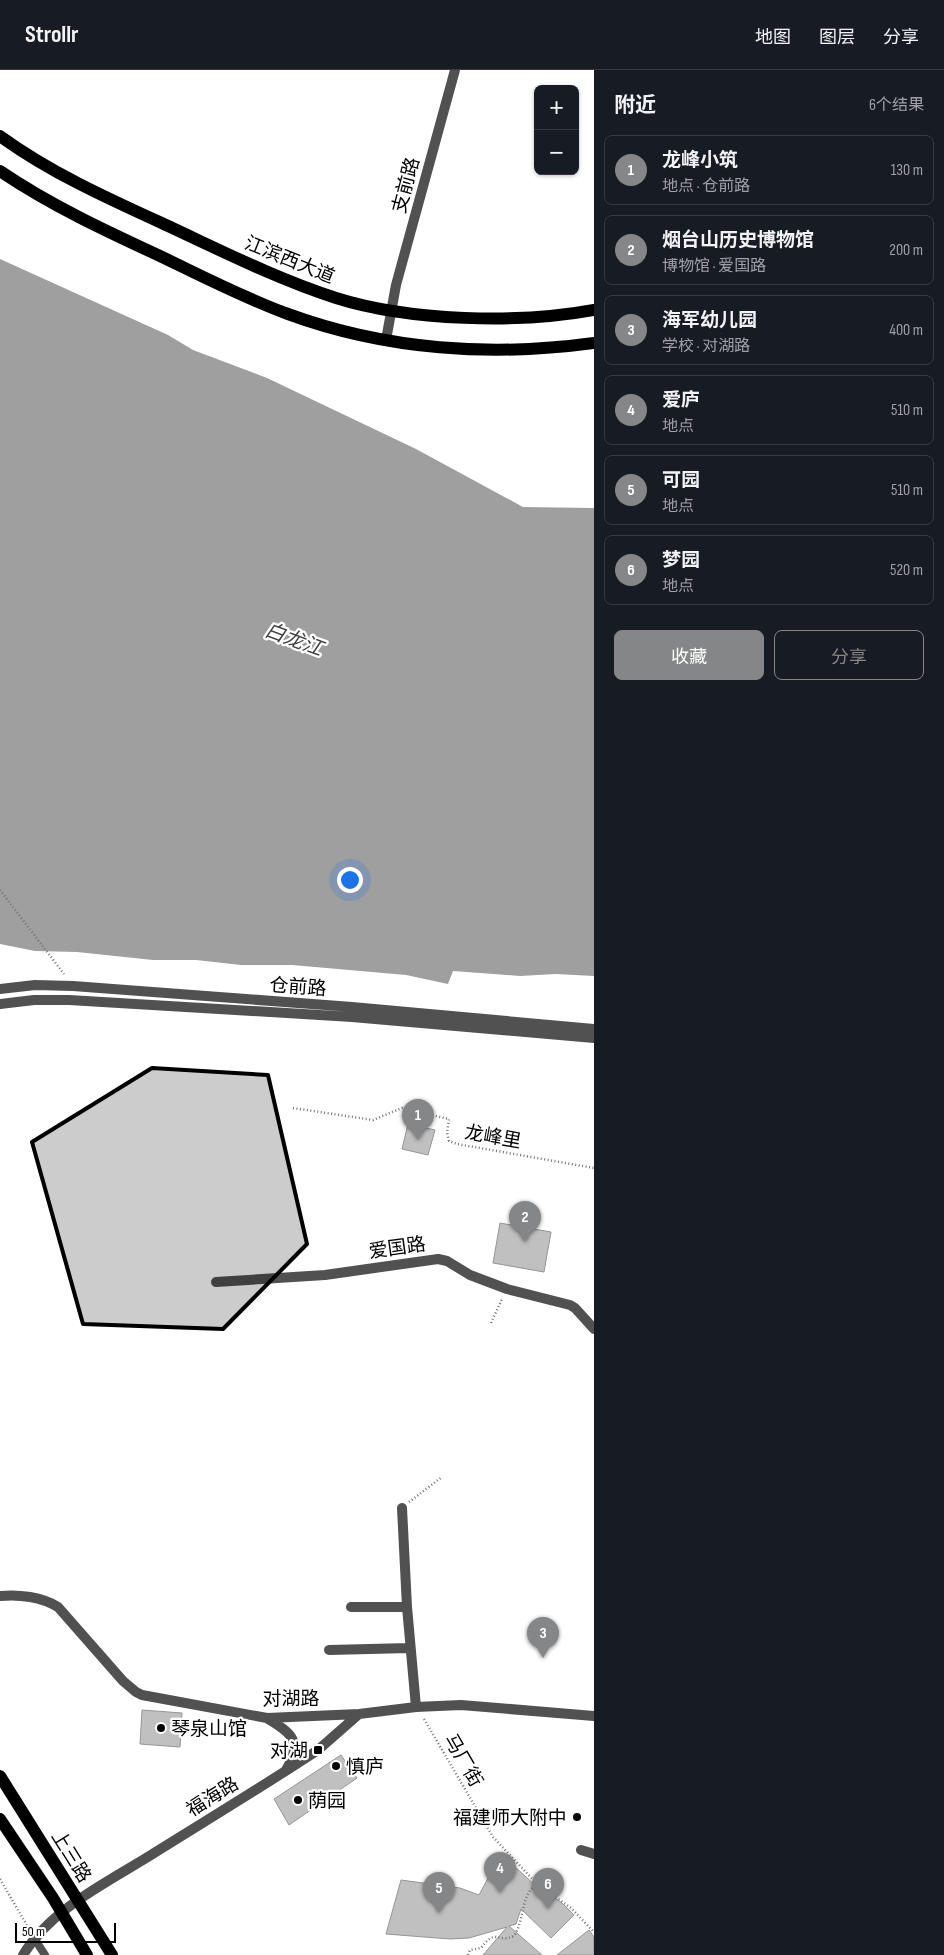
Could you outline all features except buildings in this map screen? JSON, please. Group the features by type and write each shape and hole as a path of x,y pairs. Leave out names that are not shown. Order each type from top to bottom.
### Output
{"main road":[{"name":"江滨西大道","path":"0,136 77,183 274,275 338,299 391,310 433,315 491,318 556,316 594,310"},
{"path":"0,171 78,217 270,307 323,325 386,340 430,347 525,350 594,343"},
{"name":"上三路","path":"0,1776 112,1955"},
{"name":"上三路","path":"0,1818 87,1955"}],"street":[{"name":"支前路","path":"386,340 396,285 455,70"},
{"name":"仓前路","path":"0,988 35,985 73,986 361,1008 594,1029"},
{"name":"仓前路","path":"0,1004 34,1000 68,1000 352,1017 594,1038"},
{"name":"爱国路","path":"216,1282 325,1275 438,1259 447,1261 470,1275 507,1289 570,1305 594,1329"},
{"path":"402,1508 407,1607 416,1707"},
{"name":"对湖路","path":"0,1596 34,1598 58,1606 117,1674 136,1692 267,1718 359,1714 416,1707 461,1706 594,1716"},
{"path":"351,1607 407,1607"},
{"path":"329,1650 410,1648"},
{"name":"福海路","path":"23,1955 34,1938 78,1901 318,1750 359,1714"},
{"path":"267,1718 287,1731 294,1742 293,1754 284,1772"},
{"path":"582,1850 594,1854"}],"lane":[{"path":"34,1938 45,1955"}],"path":[{"path":"0,890 73,986"},
{"name":"龙峰里","path":"293,1108 373,1120 402,1108 449,1119 448,1137 450,1141 457,1144 594,1168"},
{"path":"491,1323 507,1289"},
{"path":"402,1508 442,1477"},
{"name":"马厂街","path":"416,1707 461,1780 486,1826 501,1846 537,1884 571,1908 594,1932"},
{"path":"0,1878 34,1938"},
{"path":"468,1955 470,1950 481,1948 492,1937 508,1938 514,1936 521,1920 528,1894 537,1884"}],"highlighted area":[{"path":"152,1068 268,1075 307,1244 223,1329 83,1324 32,1142"}],"water":[{"name":"白龙江","path":"0,259 168,335 193,350 267,378 416,449 523,507 594,508 594,976 556,974 520,976 453,971 448,984 406,975 292,965 241,965 196,960 153,960 77,952 35,951 0,944"}],"place":[{"name":"龙峰小筑","path":"418,1140"},
{"name":"烟台山历史博物馆","path":"525,1242"},
{"name":"海军幼儿园","path":"543,1658"},
{"name":"琴泉山馆","path":"161,1728"},
{"name":"对湖","path":"318,1750"},
{"name":"慎庐","path":"336,1766"},
{"name":"荫园","path":"298,1800"},
{"name":"福建师大附中","path":"577,1817"},
{"name":"爱庐","path":"500,1893"},
{"name":"梦园","path":"548,1909"},
{"name":"可园","path":"439,1913"}]}
